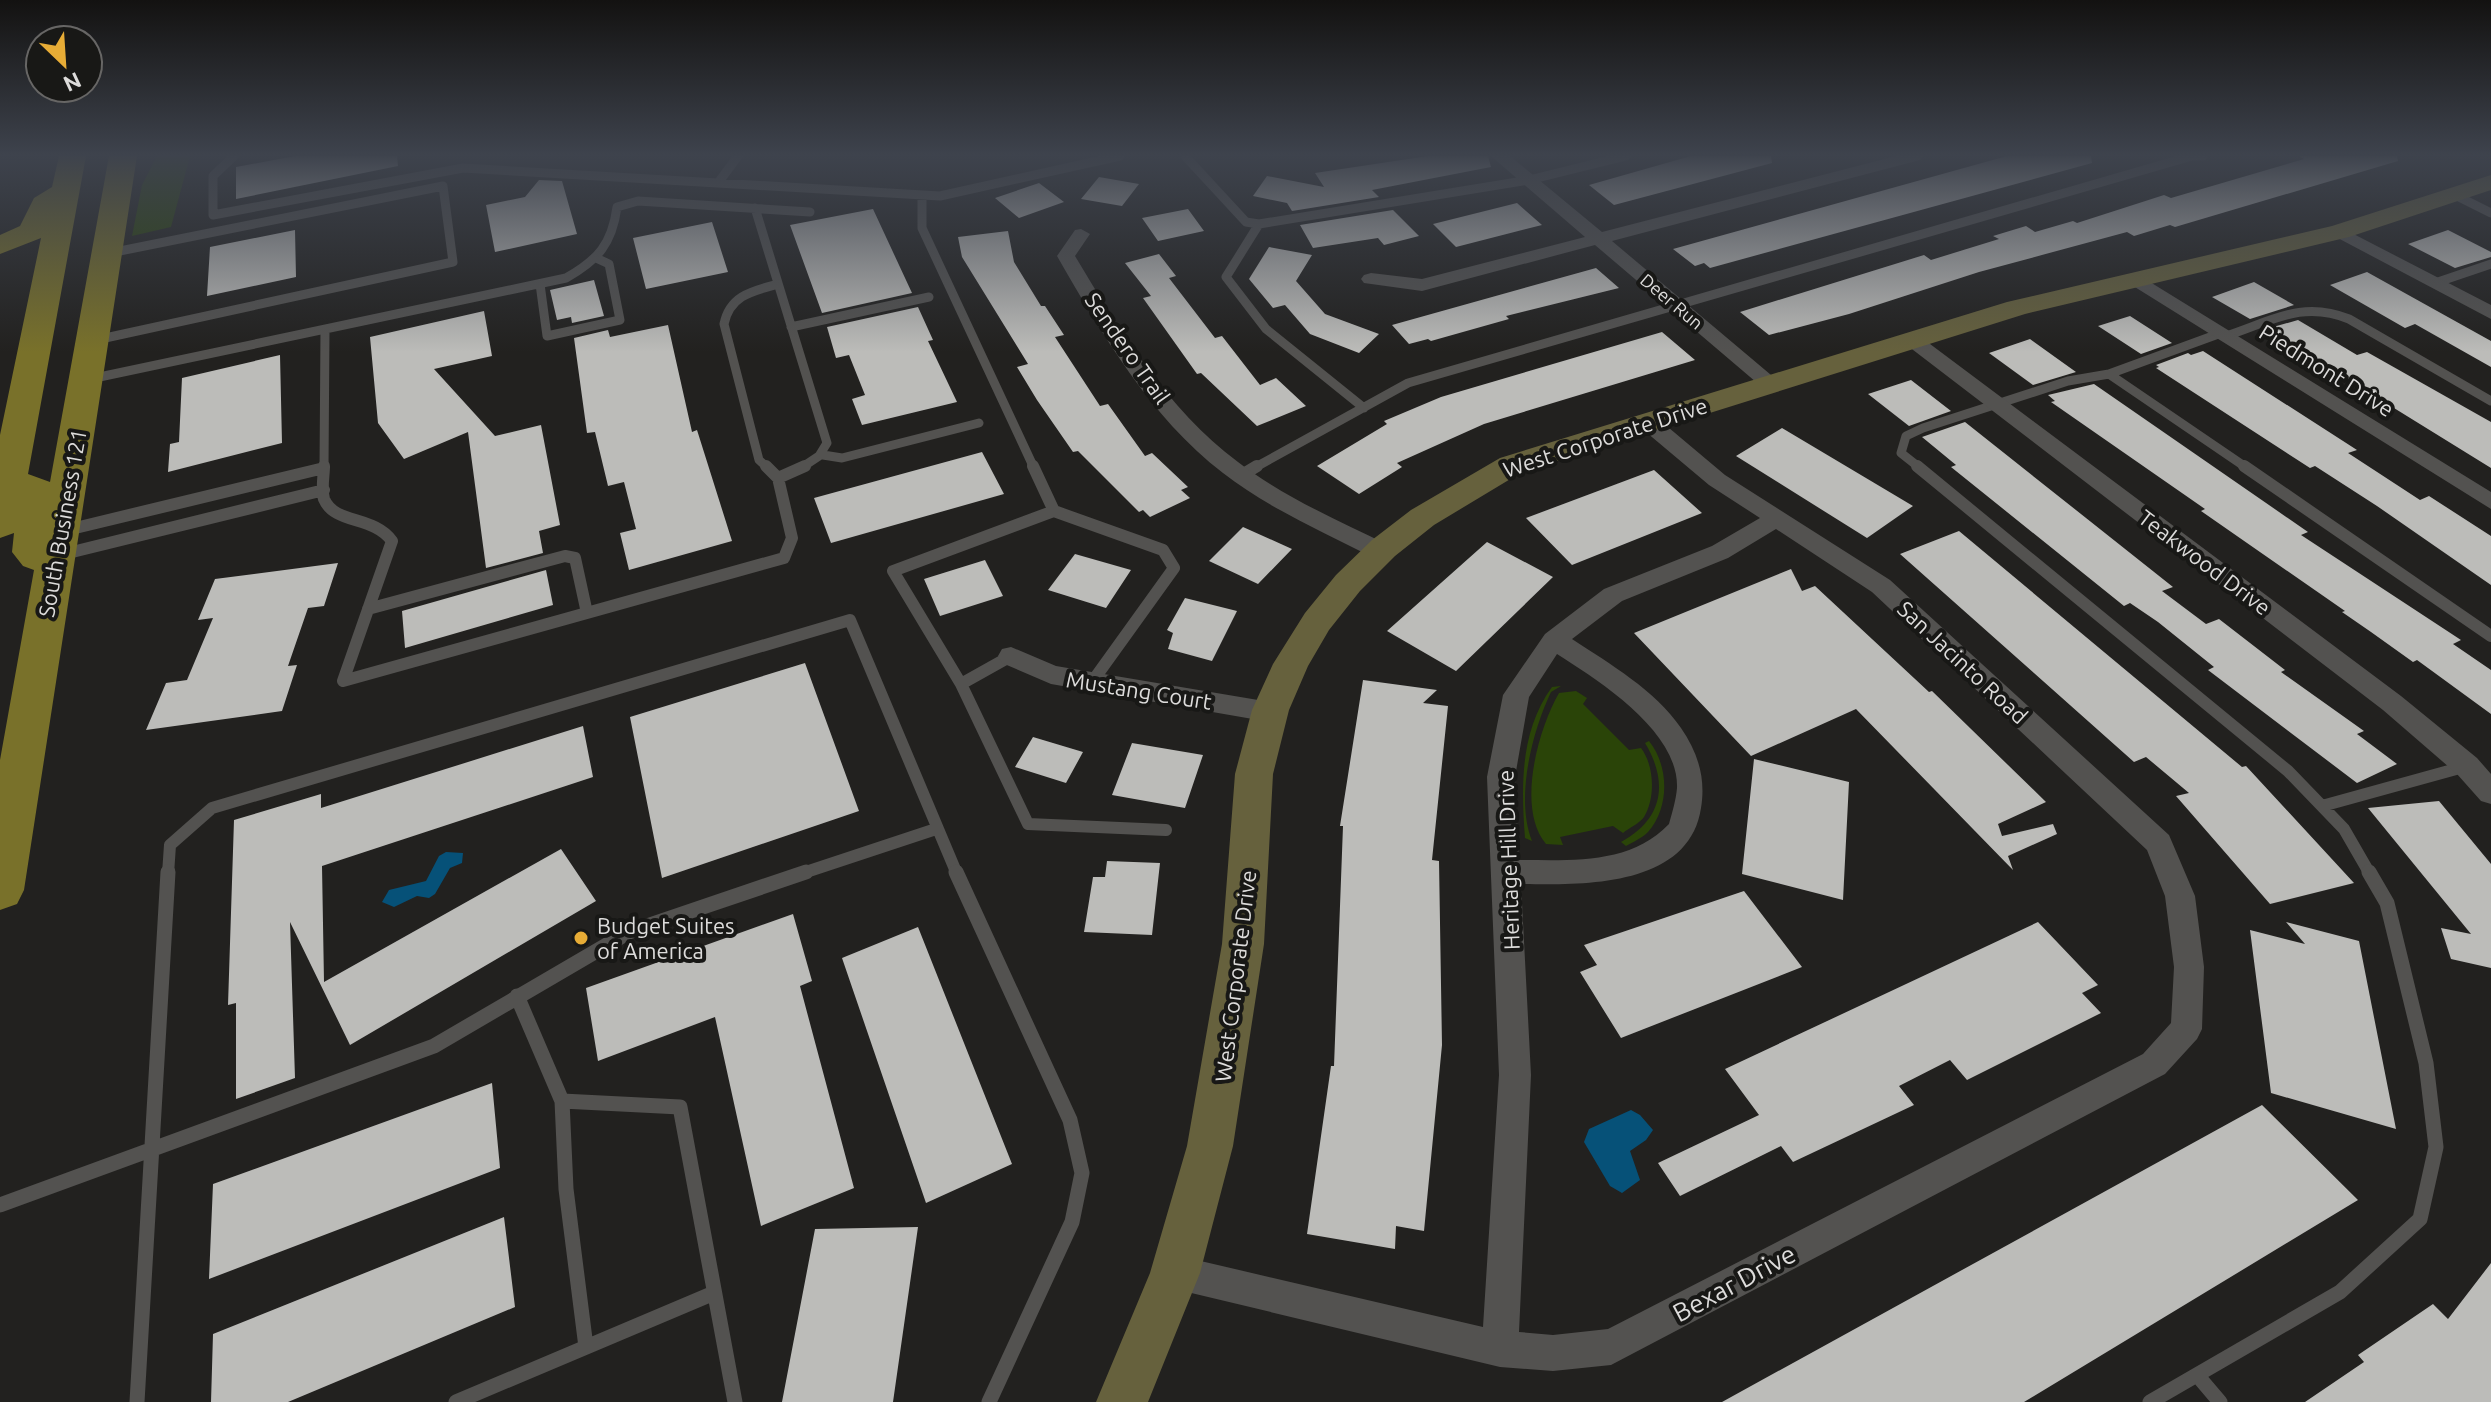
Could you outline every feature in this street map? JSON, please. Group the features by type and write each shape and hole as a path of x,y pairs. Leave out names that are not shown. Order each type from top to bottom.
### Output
{"main road":[{"path":"0,246 34,230 41,221"},
{"path":"0,525 60,221"},
{"name":"South Business 121","path":"0,890 112,221"},
{"path":"58,235 76,248 89,272 102,287"},
{"path":"7,481 36,488 31,552 43,558 59,543"}],"street":[{"name":"Deer Run","path":"1578,221 1770,384"},
{"path":"1371,279 1422,285 1666,221"},
{"name":"West Corporate Drive","path":"1122,1402 1175,1273 1203,1180 1225,1065 1250,871 1256,762 1270,712 1297,649 1334,597 1380,551 1426,512 1499,471 2017,308 2340,232 2371,221"},
{"path":"2340,232 2491,313"},
{"name":"Sendero Trail","path":"1081,234 1066,256 1107,326 1151,389 1212,453 1242,475 1271,495 1380,551"},
{"path":"0,246 58,235"},
{"name":"Piedmont Drive","path":"2137,280 2491,502"},
{"name":"Teakwood Drive","path":"1911,339 2392,703 2467,766 2491,793"},
{"name":"San Jacinto Road","path":"1648,422 1717,480 1881,586 2159,843 2180,896 2189,967"},
{"name":"Heritage Hill Drive","path":"1500,1349 1515,1075 1508,872 1501,777 1516,695 1554,640 1613,595 1720,552 1777,518"},
{"path":"1508,872 1576,872 1640,860 1679,832 1692,797 1688,761 1666,728 1621,683 1554,640"},
{"name":"Mustang Court","path":"1011,656 1051,675 1270,712"},
{"name":"Bexar Drive","path":"1175,1273 1500,1349 1553,1353 1611,1347 2154,1064 2186,1029 2189,967"}],"lane":[{"path":"107,253 265,221"},
{"path":"93,341 453,262 448,221"},
{"path":"87,380 566,278 596,258 612,242 615,221"},
{"path":"759,221 827,443 823,455"},
{"path":"922,221 922,228 1054,511"},
{"path":"1245,221 1259,224 1275,221"},
{"path":"1242,475 1408,383 1965,221"},
{"path":"1259,224 1226,277 1266,329 1364,408"},
{"path":"540,284 547,336 620,320 609,264 596,258"},
{"path":"2435,283 2491,264"},
{"path":"778,284 748,292 733,301 726,309 724,324 759,460 778,478"},
{"path":"791,327 929,297"},
{"path":"2150,1402 2340,1292 2420,1219 2436,1147 2426,1063 2387,903 2344,829 2288,771 1901,453 1906,436 1994,403 2068,381 2109,374 2306,309 2327,310 2349,319 2491,401"},
{"path":"325,329 324,498 338,516 364,520 384,528 392,541 343,681 784,558 792,549 794,532 777,492 778,478"},
{"path":"2109,374 2491,636"},
{"path":"778,478 823,455 842,458 979,423"},
{"path":"59,543 324,468"},
{"path":"59,543 324,490"},
{"path":"1092,682 1174,568 1163,550 1054,511 893,571 961,684 1028,824 1166,830"},
{"path":"368,609 565,556 575,558 587,613"},
{"path":"137,1402 170,845 212,808 850,620 936,829 1070,1120 1082,1173 1072,1222 989,1402"},
{"path":"961,684 1011,656"},
{"path":"2322,806 2467,766"},
{"path":"0,1205 434,1046 629,932 936,829"},
{"path":"517,996 562,1101 566,1189 586,1347"},
{"path":"562,1101 680,1107 735,1402"},
{"path":"456,1402 714,1293"},
{"path":"2197,1375 2220,1402"}],"green space":[{"path":"135,221 172,221 171,227 132,236"},
{"path":"1561,686 1551,692 1544,708 1528,765 1525,805 1532,841 1525,838 1524,818 1523,779 1528,740 1541,704 1552,687"},
{"path":"1576,691 1587,698 1583,704 1629,750 1641,748 1649,763 1652,791 1642,819 1623,833 1613,826 1560,837 1563,845 1546,844 1537,829 1532,811 1533,769 1544,727 1559,693"},
{"path":"1649,741 1656,751 1663,774 1663,799 1648,832 1626,846 1621,842 1646,822 1658,799 1657,772 1645,743"}],"water":[{"path":"446,852 463,853 462,863 450,868 435,894 429,898 417,896 394,907 382,902 389,890 426,881 439,856"},
{"path":"1631,1110 1653,1130 1646,1140 1630,1151 1640,1180 1622,1193 1610,1186 1584,1142 1589,1129"}],"building":[{"path":"489,221 573,221 577,234 495,252"},
{"path":"809,221 879,221 912,293 822,313 790,225"},
{"path":"1144,221 1197,221 1204,231 1158,241"},
{"path":"1322,221 1404,221 1419,236 1384,245 1378,238 1313,248 1300,225"},
{"path":"1538,221 1542,225 1456,247 1433,224"},
{"path":"1772,221 1879,221 1710,268 1704,263 1695,266 1673,249"},
{"path":"2072,221 2194,221 2134,236 2127,232 1979,272 1849,314 1769,335 1740,312 1924,255 1931,260 1999,239 1993,236 2026,226 2035,232"},
{"path":"712,222 728,272 646,289 633,238"},
{"path":"295,230 296,277 207,296 210,247"},
{"path":"2448,230 2491,252 2491,257 2455,268 2408,244"},
{"path":"1008,231 1014,262 1041,306 1045,306 1064,335 1055,337 1100,406 1108,404 1145,456 1152,453 1188,487 1181,490 1190,498 1150,517 1143,510 1139,512 1078,451 1073,452 1037,400 1017,367 1028,364 962,257 958,237"},
{"path":"1269,247 1312,255 1296,281 1325,314 1379,334 1359,353 1310,334 1285,305 1273,308 1249,279"},
{"path":"1159,254 1176,276 1169,278 1215,338 1222,336 1260,385 1276,378 1306,406 1257,426 1201,373 1197,374 1143,298 1151,296 1125,263"},
{"path":"1596,268 1619,288 1506,316 1509,319 1431,341 1409,344 1392,325"},
{"path":"2367,272 2491,341 2491,367 2415,324 2405,328 2330,285"},
{"path":"594,280 604,316 572,323 571,317 557,320 550,290"},
{"path":"2254,282 2294,305 2250,319 2212,297"},
{"path":"918,307 933,340 928,341 957,402 862,425 852,399 865,395 849,355 836,358 827,327"},
{"path":"484,311 492,356 434,369 495,436 541,425 560,525 539,531 543,553 486,568 468,432 404,459 378,423 370,337"},
{"path":"2130,316 2172,343 2141,354 2098,326"},
{"path":"2298,320 2357,355 2367,352 2491,422 2491,468 2266,329"},
{"path":"668,325 692,432 697,430 732,541 629,570 620,533 636,529 624,482 608,486 595,432 587,433 574,338 608,330 610,337"},
{"path":"1662,332 1695,360 1484,424 1397,463 1402,467 1359,494 1317,466 1387,424 1384,421 1441,397"},
{"path":"2030,339 2076,372 2033,385 1989,353"},
{"path":"2203,351 2357,450 2348,453 2420,500 2429,496 2491,536 2491,585 2377,506 2315,466 2310,468 2156,368 2159,367 2156,365 2188,353"},
{"path":"280,355 282,443 168,472 170,444 179,442 182,378"},
{"path":"1911,380 1951,411 1909,426 1868,394"},
{"path":"2094,384 2308,532 2301,535 2461,640 2453,644 2491,670 2491,714 2201,511 2205,509 2051,402 2055,401 2048,395"},
{"path":"1965,422 2173,587 2162,591 2206,624 2219,619 2285,670 2281,672 2364,731 2357,734 2397,764 2357,783 2208,670 2214,667 2158,622 2130,603 2124,606 1951,467 1956,465 1922,437"},
{"path":"1782,428 1913,506 1867,538 1736,456"},
{"path":"982,452 1004,494 831,543 814,498"},
{"path":"1654,470 1702,513 1572,565 1526,518"},
{"path":"1243,527 1292,549 1258,584 1209,561"},
{"path":"1959,531 2242,767 2246,766 2354,883 2270,904 2176,796 2189,793 2146,757 2134,762 1900,554"},
{"path":"1487,542 1553,577 1456,671 1387,631"},
{"path":"1075,554 1131,570 1106,608 1048,590"},
{"path":"985,560 1003,596 940,616 924,579"},
{"path":"338,563 324,606 308,608 288,666 297,665 282,711 146,730 166,683 187,680 213,618 198,620 215,579"},
{"path":"1791,569 1802,591 1815,586 1929,692 1932,691 2046,802 1998,824 2002,836 2053,824 2057,834 2008,856 2013,870 1856,709 1751,756 1634,633"},
{"path":"546,570 553,605 405,648 402,611"},
{"path":"1185,598 1237,611 1212,661 1168,649 1173,633 1167,630"},
{"path":"805,663 859,811 662,878 630,717"},
{"path":"1363,680 1437,690 1423,703 1448,706 1432,860 1439,861 1442,1045 1424,1231 1396,1226 1395,1249 1307,1234 1331,1066 1334,1066 1343,826 1340,826"},
{"path":"583,726 593,777 322,866 324,982 561,849 596,901 350,1045 290,922 295,1078 236,1099 236,1003 228,1005 234,820 321,794 321,808"},
{"path":"1033,737 1083,752 1066,783 1015,767"},
{"path":"1132,743 1203,755 1185,808 1112,795"},
{"path":"1754,759 1849,782 1843,900 1742,874"},
{"path":"2439,801 2491,864 2491,968 2451,959 2441,928 2471,934 2368,808"},
{"path":"1107,861 1160,863 1152,935 1084,932 1093,877 1105,877"},
{"path":"1744,891 1802,967 1621,1038 1580,972 1597,965 1584,945"},
{"path":"793,914 812,981 800,986 854,1188 761,1226 715,1017 598,1061 586,988"},
{"path":"2038,922 2098,985 2082,993 2101,1013 1967,1080 1950,1060 1899,1086 1914,1105 1793,1162 1781,1146 1680,1196 1658,1163 1759,1115 1725,1069"},
{"path":"2286,922 2359,941 2396,1129 2271,1093 2250,930 2305,944"},
{"path":"918,927 1012,1164 926,1203 842,958"},
{"path":"492,1083 500,1168 209,1279 213,1184"},
{"path":"2262,1105 2358,1200 2024,1402 1722,1402"},
{"path":"504,1217 515,1307 288,1402 211,1402 213,1334"},
{"path":"918,1227 893,1402 782,1402 815,1229"},
{"path":"2491,1263 2491,1402 2305,1402 2364,1362 2358,1355 2433,1304 2448,1319"}],"place":[{"name":"Budget Suites of America","path":"581,938"}]}
